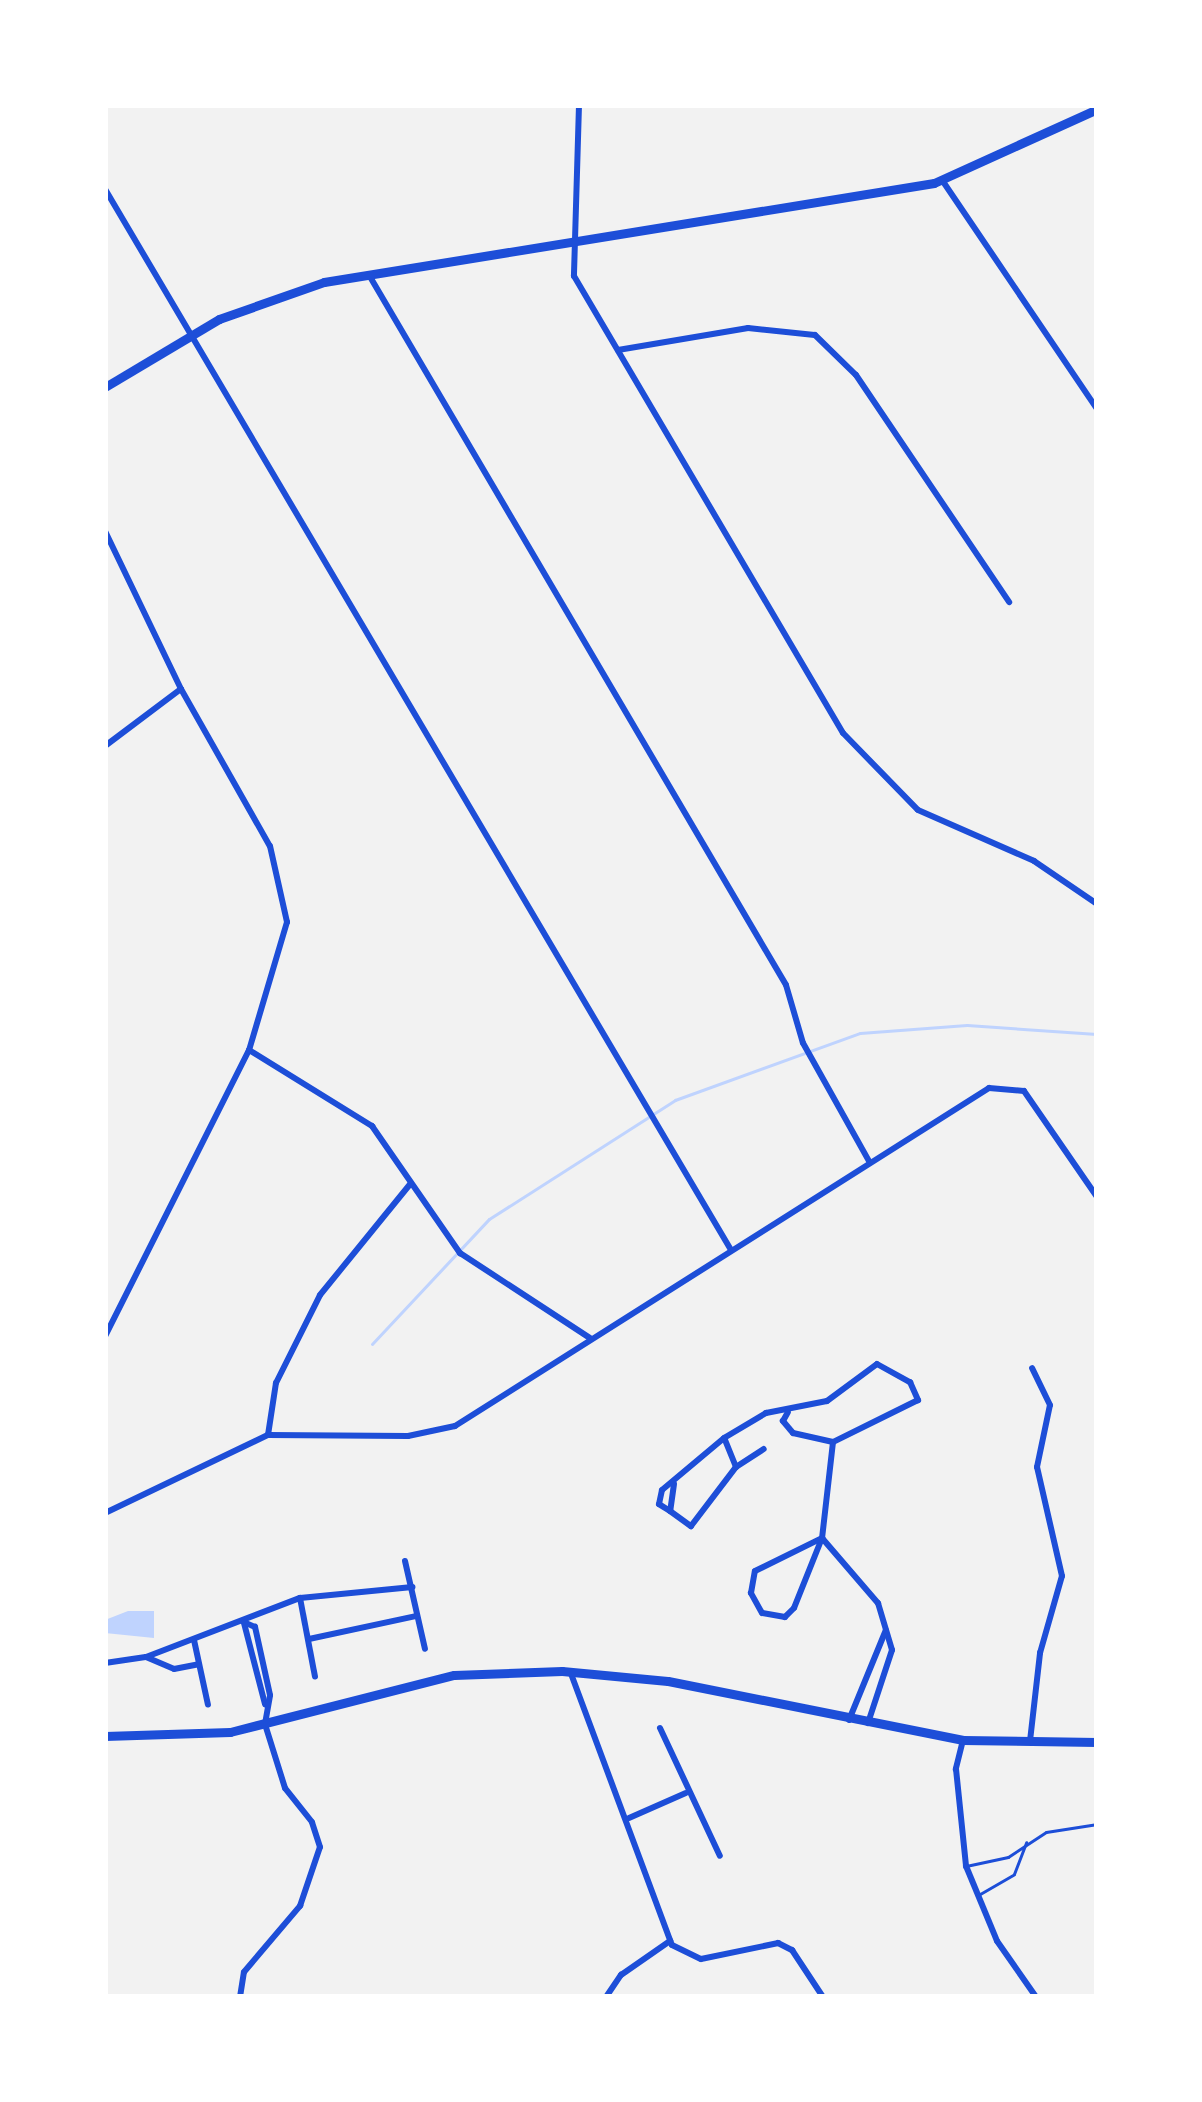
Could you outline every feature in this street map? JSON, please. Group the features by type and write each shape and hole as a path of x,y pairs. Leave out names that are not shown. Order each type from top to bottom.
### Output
{"main road":[{"path":"105,386 190,334 284,293 368,272 942,180 1097,110"},
{"path":"105,1736 189,1737 265,1724 454,1675 570,1671 668,1681 963,1740 1097,1742"}],"street":[{"path":"579,105 574,276 871,768 936,821 1034,861 1097,904"},
{"path":"942,180 1097,410"},
{"path":"105,190 730,1250"},
{"path":"368,272 786,985 803,1043 870,1162"},
{"path":"618,350 748,328 814,335 856,374 1010,602"},
{"path":"105,531 181,689 270,846 286,894 286,941 249,1050 105,1336"},
{"path":"105,746 181,689"},
{"path":"249,1050 372,1126 480,1271 590,1338"},
{"path":"105,1513 268,1436 438,1434 988,1088 1011,1084 1031,1099 1097,1197"},
{"path":"268,1436 276,1383 320,1295 411,1183"},
{"path":"764,1449 736,1467 692,1526 659,1504 662,1490 724,1438 766,1413 788,1412 851,1388 877,1364 910,1382 918,1400 833,1442 793,1433 783,1421 788,1412"},
{"path":"1030,1744 1040,1653 1062,1576 1037,1467 1050,1405 1032,1368"},
{"path":"724,1438 736,1467"},
{"path":"822,1538 755,1570 751,1593 762,1613 785,1617 794,1608 822,1538 833,1442"},
{"path":"822,1538 870,1591 892,1650 868,1724"},
{"path":"405,1562 424,1649"},
{"path":"105,1663 146,1657 300,1598 412,1587"},
{"path":"300,1598 315,1677"},
{"path":"309,1639 416,1616"},
{"path":"244,1622 255,1628 270,1695 265,1705"},
{"path":"240,1997 244,1972 300,1906 320,1847 312,1822 285,1788 250,1665 244,1622"},
{"path":"849,1720 886,1630"},
{"path":"194,1640 208,1705"},
{"path":"146,1657 174,1670 199,1664"},
{"path":"250,1665 263,1663"},
{"path":"570,1671 582,1720 629,1818 670,1941 684,1956 701,1959 778,1943 800,1960 823,1997"},
{"path":"660,1728 720,1856"},
{"path":"963,1740 956,1769 966,1866 997,1941 1036,1997"},
{"path":"629,1818 687,1792"},
{"path":"606,1997 621,1975 670,1941"}],"lane":[{"path":"966,1866 1008,1857 1025,1840 1097,1824"},
{"path":"979,1895 1015,1874 1025,1840"}],"water":[{"path":"128,1611 154,1611 154,1638 105,1633 105,1620"}],"waterway":[{"path":"372,1344 489,1219 675,1100 860,1033 967,1025 1097,1034"}]}
